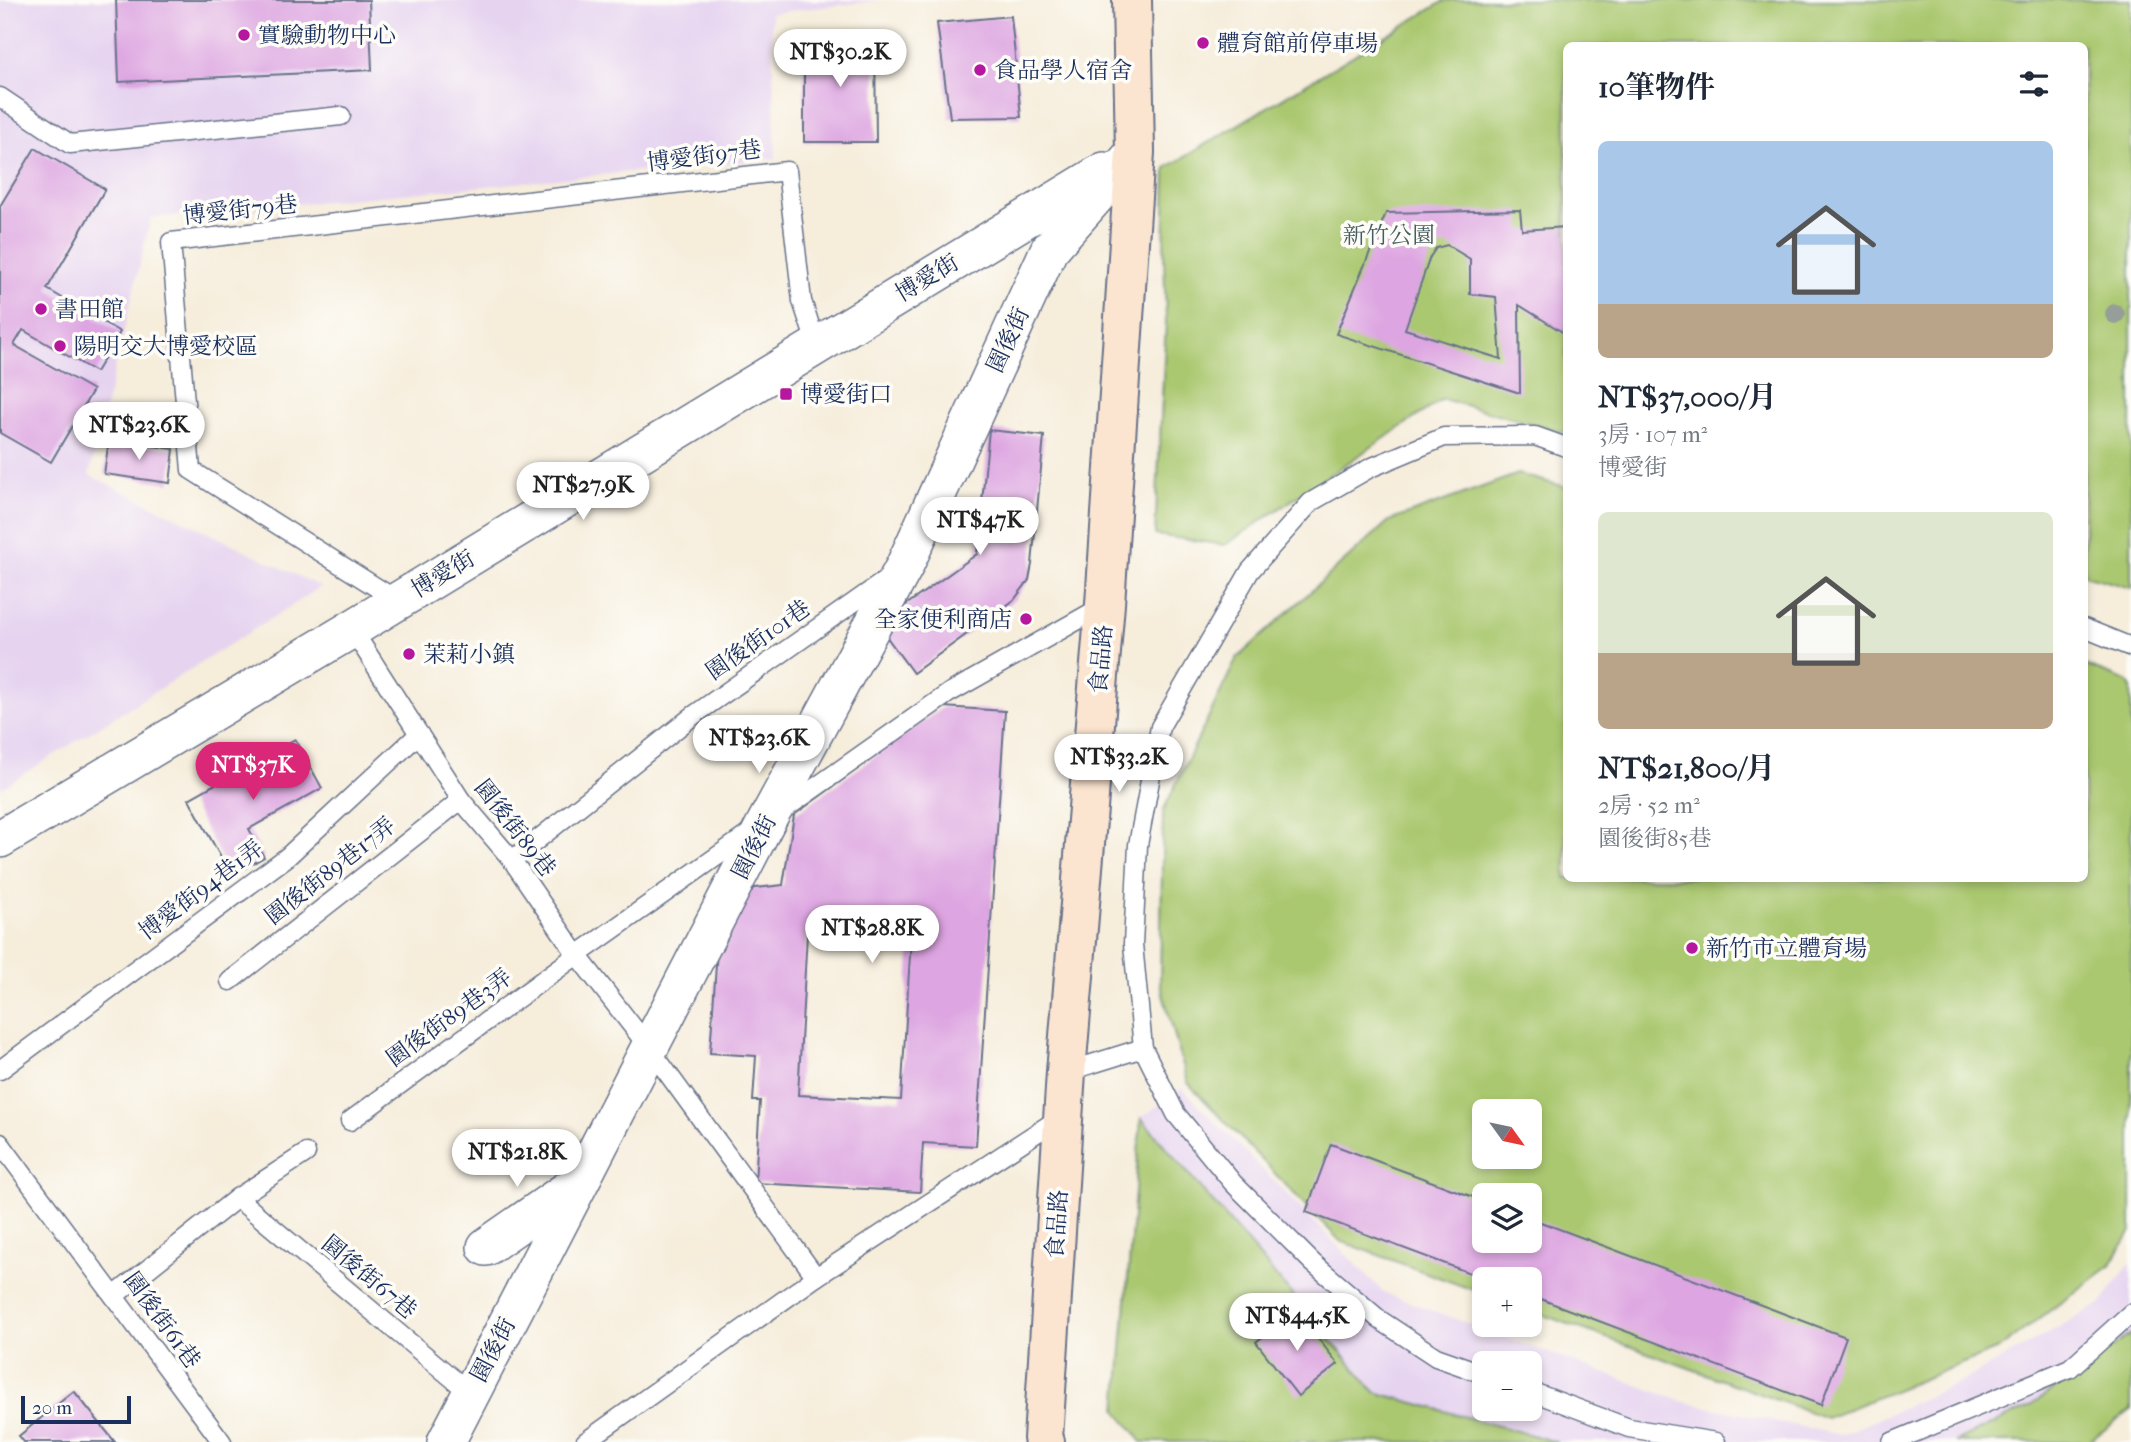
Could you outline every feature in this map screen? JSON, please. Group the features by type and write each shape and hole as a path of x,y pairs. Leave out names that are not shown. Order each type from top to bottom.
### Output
{"street":[{"name":"食品路","path":"1045,1442 1043,1439 1066,1072 1105,604 1135,152 1132,0"},
{"name":"博愛街","path":"0,839 352,629 1135,152"},
{"name":"園後街","path":"446,1442 766,822 904,567 1049,250 1135,152"},
{"path":"485,1247 582,1180"}],"lane":[{"path":"0,97 70,144 341,116"},
{"name":"博愛街97巷","path":"492,207 787,171 802,301 817,346"},
{"name":"博愛街79巷","path":"398,601 191,470 171,242 492,207"},
{"path":"1472,1370 1436,1357 1380,1320 1313,1263 1233,1183 1176,1114 1143,1048 1133,944 1137,858 1160,727 1250,571 1311,502 1370,468 1444,437 1535,436 1563,446"},
{"name":"園後街101巷","path":"512,860 694,715 904,567"},
{"name":"園後街89巷3弄","path":"350,1121 577,955 949,694 1105,604"},
{"name":"園後街89巷","path":"352,629 461,800 512,860 577,955 650,1049 816,1277"},
{"path":"2088,630 2131,646"},
{"name":"博愛街94巷1弄","path":"0,1070 287,857 419,734"},
{"name":"園後街89巷17弄","path":"230,981 461,800"},
{"path":"1066,1072 1143,1048"},
{"path":"585,1442 816,1277 1064,1116"},
{"name":"園後街61巷","path":"0,1143 222,1442"},
{"path":"114,1296 237,1198 306,1153"},
{"name":"園後街67巷","path":"237,1198 470,1393"},
{"path":"1892,1442 2070,1368 2131,1313"},
{"path":"1542,1395 1629,1428 1716,1442"}],"shaded area":[{"name":"陽明交大博愛校區","path":"0,0 883,0 771,13 776,158 151,218 89,475 321,587 0,789"},
{"path":"1182,1088 1384,1293 1472,1325 1472,1337 1505,1337 1684,1402 1841,1435 1963,1381 2100,1304 2131,1262 2131,1334 2029,1407 1955,1442 1557,1442 1481,1421 1542,1421 1542,1351 1472,1351 1472,1419 1375,1392 1141,1118"}],"green space":[{"name":"新竹公園","path":"1446,0 2131,0 2131,588 2088,576 2088,42 1563,42 1563,432 1443,399 1225,545 1155,535 1166,322 1166,168"},
{"name":"新竹市立體育場","path":"1518,474 1563,486 1563,882 2088,882 2088,666 2127,681 2131,688 2131,1231 2110,1266 1998,1349 1826,1418 1542,1314 1542,1267 1472,1267 1472,1290 1340,1241 1315,1215 1306,1212 1307,1207 1188,1083 1160,983 1163,811 1237,658 1389,521"},
{"path":"1141,1118 1375,1392 1472,1419 1472,1421 1557,1442 1142,1442 1117,1410"},
{"path":"2131,1334 2131,1410 2088,1442 1955,1442 2029,1407"}],"building":[{"name":"實驗動物中心","path":"116,0 369,0 372,70 119,82"},
{"name":"食品學人宿舍","path":"1011,16 1021,117 950,118 937,23"},
{"path":"875,36 876,142 804,142 804,37"},
{"name":"書田館","path":"35,148 105,189 47,289 120,332 96,372 23,330 14,345 93,390 51,462 0,433 0,206"},
{"path":"1520,210 1522,230 1563,227 1563,332 1519,305 1520,393 1336,334 1386,213","holes":["1447,245 1470,259 1470,294 1496,297 1501,359 1405,329 1430,257 1436,248"]},
{"path":"989,430 1044,436 1029,580 1014,600 913,673 878,625 977,554"},
{"path":"109,440 174,449 170,483 104,474"},
{"path":"943,707 1005,711 976,1146 923,1143 920,1192 755,1183 760,1101 753,1101 756,1056 710,1053 717,950 746,889 783,885 794,815","holes":["807,934 911,939 901,1100 798,1095"]},
{"path":"295,739 322,788 249,829 264,857 231,876 189,799"},
{"path":"1331,1144 1472,1197 1472,1253 1542,1253 1542,1223 1846,1337 1821,1405 1542,1300 1542,1267 1472,1267 1472,1274 1306,1212"},
{"path":"1296,1310 1338,1364 1298,1396 1256,1342"},
{"path":"74,1391 115,1442 24,1442 19,1436"}],"place":[{"name":"實驗動物中心","path":"244,35"},
{"name":"體育館前停車場","path":"1203,43"},
{"name":"食品學人宿舍","path":"980,70"},
{"name":"書田館","path":"41,309"},
{"name":"陽明交大博愛校區","path":"60,346"},
{"name":"博愛街口","path":"786,394"},
{"name":"全家便利商店","path":"1026,619"},
{"name":"茉莉小鎮","path":"409,654"},
{"name":"新竹市立體育場","path":"1692,948"}]}
